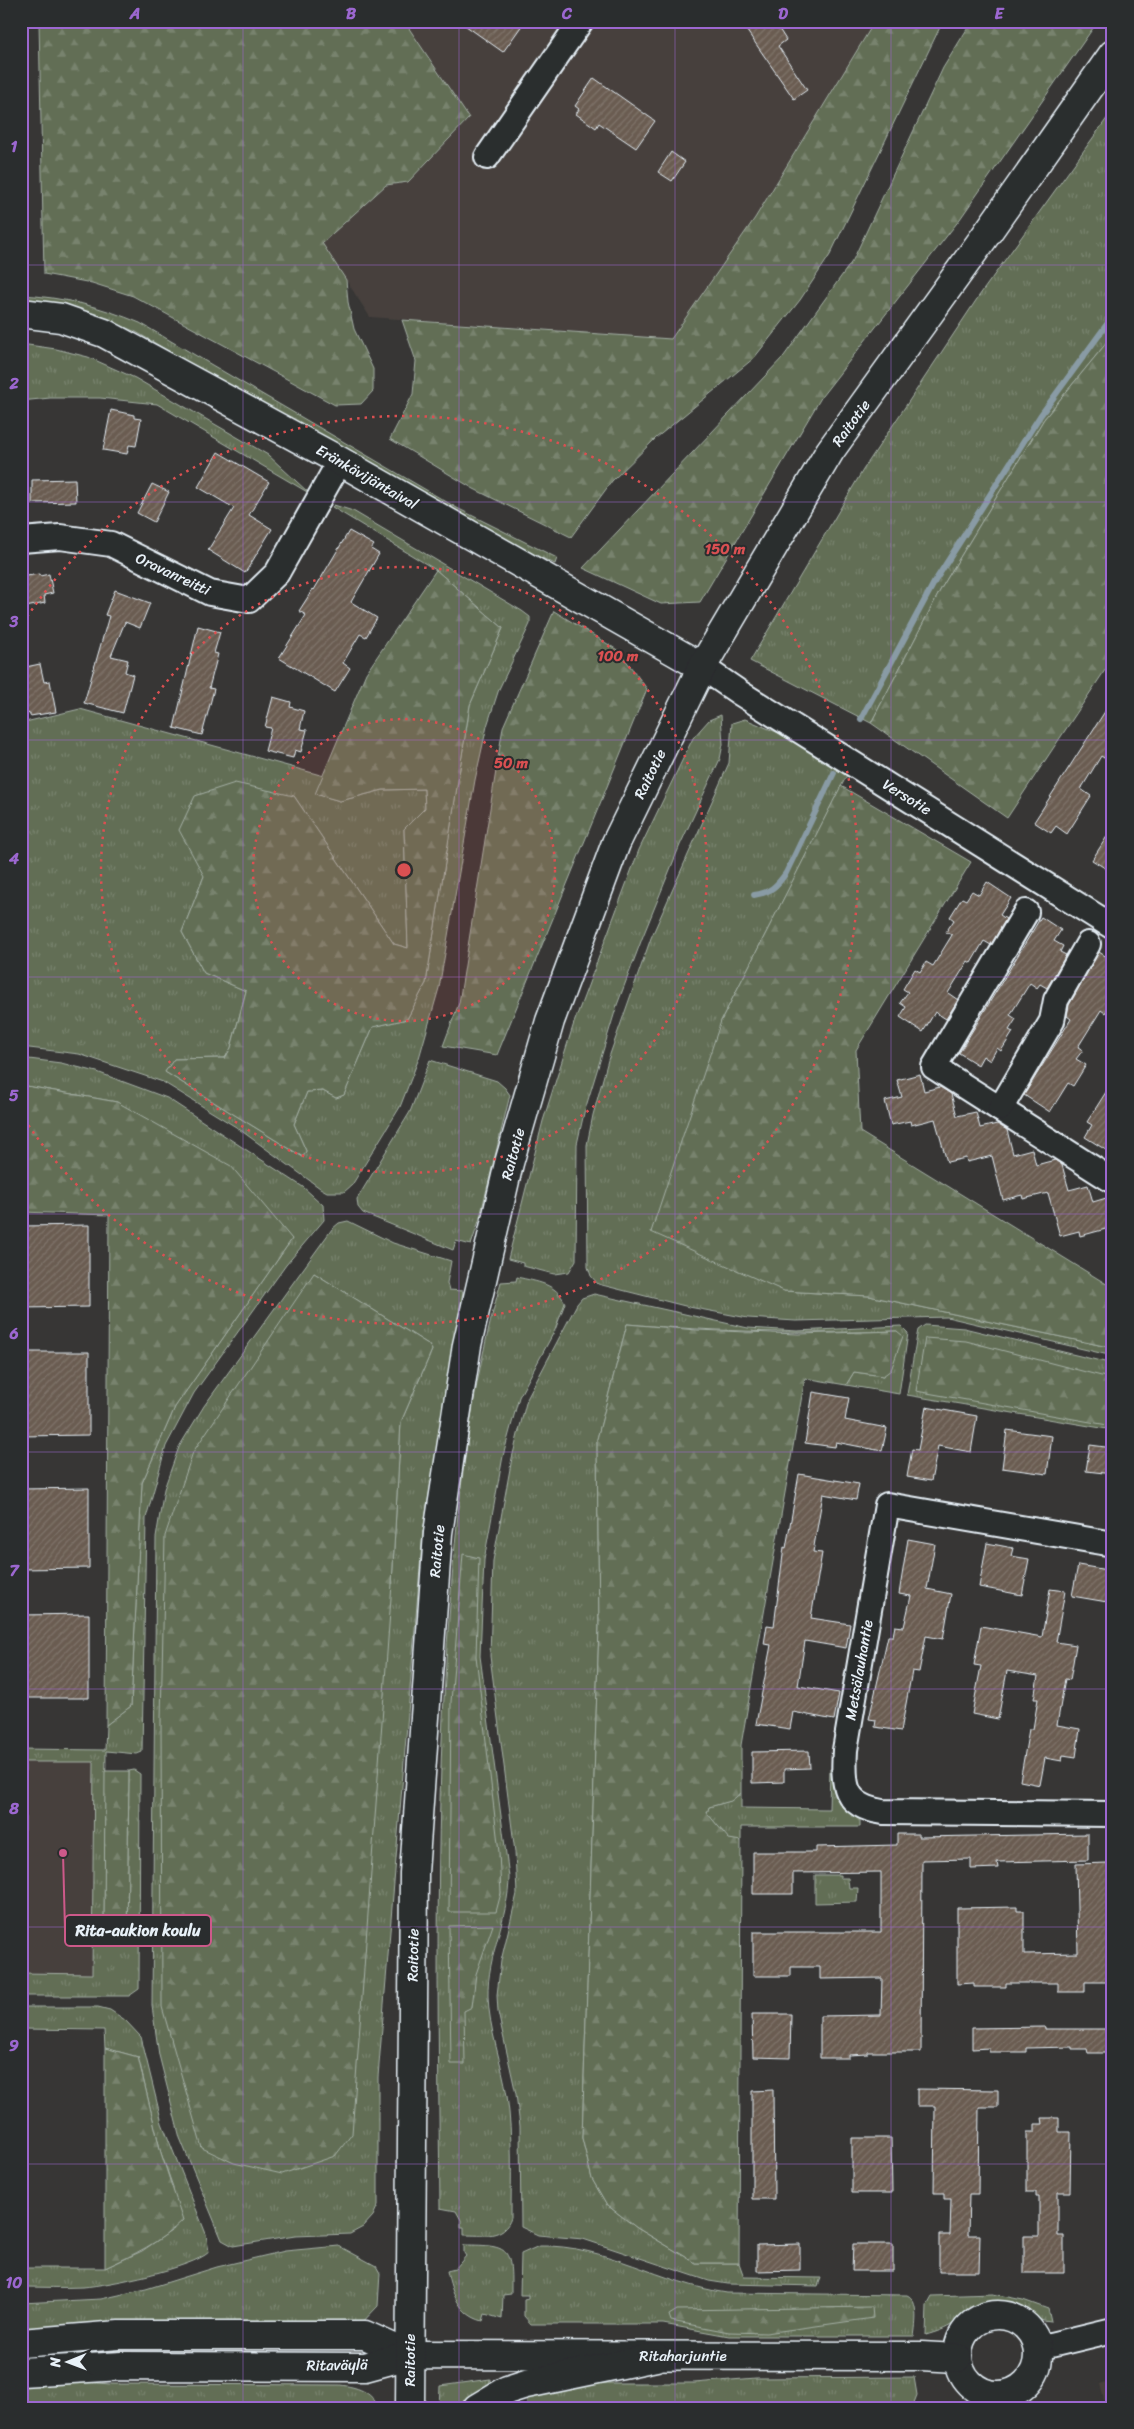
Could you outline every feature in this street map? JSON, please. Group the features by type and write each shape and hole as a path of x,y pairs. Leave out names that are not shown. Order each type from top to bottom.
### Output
{"main road":[{"name":"Raitotie","path":"410,2408 414,1873 438,1532 467,1345 510,1163 550,1021 616,843 702,667 830,451 983,239 1113,54"},
{"name":"Eränkävijäntaival","path":"21,313 62,318 104,333 340,461 702,667"},
{"path":"1000,2314 1013,2317 1029,2330 1038,2348 1038,2361 1034,2373 1016,2400 995,2396 975,2398 962,2375 957,2358 958,2345 964,2332 974,2322 986,2316 1000,2314"},
{"name":"Ritaväylä","path":"21,2343 119,2336 365,2336 410,2355"},
{"name":"Ritaväylä","path":"21,2372 122,2366 365,2368 410,2355"},
{"name":"Ritaharjuntie","path":"410,2355 957,2358"},
{"path":"477,2408 507,2390 526,2384 656,2357"}],"street":[{"path":"486,157 582,21"},
{"name":"Oravanreitti","path":"21,540 60,537 111,544 210,593 249,600 278,573 340,461"},
{"name":"Versotie","path":"702,667 740,694 1113,928"},
{"path":"1026,912 934,1067 1113,1181"},
{"path":"1000,1109 1052,1021 1056,1000 1088,944"},
{"name":"Metsälauhantie","path":"1113,1544 887,1505 845,1750 844,1774 851,1798 871,1811 1113,1814"},
{"path":"1038,2348 1113,2330"}],"shaded area":[{"path":"404,21 875,21 755,218 671,339 370,317 322,243 386,185 408,182 469,118"},
{"path":"21,1749 106,1750 104,1974 21,1973"},
{"path":"1113,2380 1113,2408 1106,2408 1100,2384"}],"green space":[{"path":"39,21 404,21 469,118 408,182 386,185 322,243 346,280 348,302 354,329 373,369 373,391 361,404 335,405 133,296 92,283 44,274"},
{"path":"875,21 943,21 830,255 800,300 754,358 656,438 612,481 571,537 474,489 390,439 413,394 416,361 402,320 671,339 755,218"},
{"path":"972,21 1098,21 960,219 822,396 700,602 661,604 583,568 784,356 853,260 943,68"},
{"path":"1113,110 1113,335 1044,419 942,587 871,723 750,661 863,470 979,296"},
{"path":"21,295 52,298 82,304 140,323 457,508 557,558 555,564 453,517 136,332 106,319 21,303"},
{"path":"1113,335 1113,658 1007,818 871,723 942,587 1044,419"},
{"path":"21,344 56,349 88,357 135,378 268,455 309,493 157,404 100,398 50,398 21,401"},
{"path":"334,505 353,511 530,617 530,624 499,689 487,726 475,780 439,988 419,1058 400,1107 352,1185 344,1192 327,1192 320,1188 236,1127 163,1082 79,1054 21,1047 21,723 80,709 324,776 316,794 340,801 383,790 424,789 425,808 404,829 408,948 394,944 294,796 204,876 182,932 204,973 246,991 231,1048 225,1058 174,1059 165,1072 303,1157 306,1151 294,1124 307,1092 323,1091 336,1098 344,1095 373,1027 407,1019 426,983 470,705 503,628 436,570 332,507"},
{"path":"436,570 503,628 470,705 426,983 407,1019 373,1027 344,1095 336,1098 323,1091 307,1092 294,1124 306,1151 303,1157 165,1072 174,1059 225,1058 231,1048 246,991 204,973 182,932 204,876 179,830 195,796 235,783 294,796 394,944 408,948 404,829 425,808 424,789 383,790 340,801 315,794 366,673"},
{"path":"554,611 619,651 647,689 497,1055 443,1046 459,1003 503,727"},
{"path":"721,715 723,744 720,759 680,845 643,936 617,1005 584,1113 577,1144 576,1260 569,1272 554,1274 523,1266 523,1263 508,1259 543,1121 574,1023 639,850 693,738 709,720"},
{"path":"745,719 786,736 848,773 721,1021 784,1291 869,1296 1113,1348 1113,1356 947,1317 796,1321 748,1318 689,1307 598,1284 591,1276 588,1267 587,1145 608,1060 651,938 729,763 732,723"},
{"path":"841,786 971,862 856,1050 860,1132 1113,1288 1113,1348 869,1296 784,1291 651,1232 721,1021"},
{"path":"21,1058 61,1063 97,1072 167,1098 303,1187 323,1205 324,1220 286,1265 194,1393 166,1446 146,1518 142,1752 137,1754 106,1751 104,1935 127,1942 129,1771 134,1770 140,1774 139,1989 129,1996 21,1996 21,1973 92,1974 94,1762 21,1762 21,1749 105,1750 106,1725 131,1706 142,1483 175,1407 292,1239 117,1102 21,1085"},
{"path":"430,1060 497,1081 510,1095 479,1221 471,1245 456,1241 453,1250 363,1213 358,1207 357,1199 410,1112"},
{"path":"21,1085 117,1102 231,1166 292,1239 175,1407 142,1483 131,1706 106,1725 109,1215 21,1212"},
{"path":"348,1221 393,1243 451,1261 447,1283 449,1290 463,1291 423,1531 378,2077 378,2205 373,2216 363,2227 350,2234 295,2236 233,2246 222,2240 180,2138 159,2055 152,2006 156,1538 164,1489 179,1447 204,1406 332,1229 339,1223","holes":["314,1273 428,1344 432,1350 401,1422 392,1584"]},
{"path":"314,1273 428,1344 432,1350 401,1422 392,1584 352,2134 335,2156 282,2174 234,2163 202,2148 162,2007 161,1720 165,1536 193,1452"},
{"path":"517,1277 551,1287 557,1291 565,1303 555,1330 519,1397 503,1456 484,1560 480,1656 509,1877 506,1907 491,1966 488,1996 493,2034 505,2084 509,2111 511,2218 508,2225 498,2233 464,2235 464,2227 461,2227 461,2220 456,2211 440,2208 438,1906 441,1755 445,1680 457,1523 474,1401 501,1282 516,1281"},
{"path":"594,1294 748,1328 797,1331 901,1326 908,1333 899,1394 846,1385 854,1372 883,1376 897,1331 762,1332 627,1324 597,1439 599,1627 582,2138 592,2179 607,2205 637,2228 696,2263 739,2263 744,2277 821,2278 818,2286 728,2284 709,2281 583,2239 538,2235 521,2227 520,2126 516,2094 498,2012 497,1995 501,1961 517,1894 515,1852 490,1656 493,1561 512,1458 527,1399 577,1304 582,1298"},
{"path":"627,1324 697,1330 798,1334 897,1331 903,1336 891,1370 883,1376 854,1372 846,1385 805,1378 741,1745 741,1793 731,1801 709,1807 707,1813 729,1839 741,1841 739,2263 696,2263 637,2228 607,2205 592,2179 582,2138 599,1627 597,1439"},
{"path":"925,1325 964,1328 1113,1364 1113,1430 907,1395 918,1330"},
{"path":"925,1338 966,1341 1113,1379 1113,1426 916,1391"},
{"path":"463,1554 479,1558 476,1656 499,1852 501,1893 496,1912 449,1912 451,1702"},
{"path":"21,1765 25,1765 25,1830 21,1830"},
{"path":"830,1769 835,1769 860,1817 860,1827 741,1827 741,1841 729,1840 707,1813 709,1807 730,1801 741,1793 741,1808 829,1809"},
{"path":"105,1771 129,1771 127,1943 104,1935"},
{"path":"815,1875 840,1875 840,1878 848,1878 849,1888 858,1888 857,1902 815,1903"},
{"path":"493,1925 476,1974 472,2007 464,2011 465,2064 451,2064 449,1926"},
{"path":"21,2007 98,2007 110,2010 125,2020 141,2037 162,2123 206,2234 209,2252 200,2258 169,2270 111,2283 83,2287 21,2287 21,2268 105,2268 142,2251 174,2229 173,2187 161,2153 138,2057 105,2048 104,2030 21,2029"},
{"path":"105,2048 138,2057 161,2153 183,2220 156,2241 105,2268"},
{"path":"464,2245 492,2246 506,2253 510,2267 511,2294 503,2295 502,2319 485,2314 483,2321 475,2318 462,2308 454,2295 447,2271 455,2269 466,2256"},
{"path":"339,2246 376,2266 380,2273 378,2306 357,2328 21,2335 21,2303 101,2299 146,2289 217,2267 285,2251"},
{"path":"539,2246 587,2251 679,2282 727,2293 907,2295 911,2298 915,2307 914,2336 729,2336 663,2324 531,2324 524,2316 524,2300 528,2299 528,2295 520,2295 521,2254"},
{"path":"993,2294 1023,2300 1048,2309 1051,2322 1038,2320 1010,2308 997,2305 978,2309 948,2327 926,2335 927,2305 932,2296"},
{"path":"872,2307 873,2318 766,2333 729,2332 671,2321 669,2315 677,2310"},
{"path":"120,2345 120,2351 102,2351 21,2367 21,2353"},
{"path":"914,2377 917,2395 912,2408 527,2408 527,2395 582,2383 694,2383 756,2378"},
{"path":"490,2379 490,2388 473,2398 463,2408 439,2408 440,2386"},
{"path":"76,2381 110,2384 340,2385 363,2391 376,2402 379,2408 21,2408 21,2383"}],"building":[{"path":"459,21 525,21 503,52"},
{"path":"740,21 774,21 786,40 778,46 807,90 794,99"},
{"path":"594,78 655,121 636,148 599,123 596,128 576,114 579,109 575,106"},
{"path":"671,152 685,162 672,181 658,172"},
{"path":"111,410 134,415 134,418 141,419 136,446 129,445 127,454 103,450"},
{"path":"218,452 269,482 249,515 272,529 245,573 208,550 234,508 198,487"},
{"path":"75,479 76,502 32,503 32,480"},
{"path":"152,484 169,492 154,522 137,513"},
{"path":"349,531 374,545 371,549 379,554 351,602 377,618 366,637 360,634 343,663 350,668 335,692 279,658 306,615 299,611 314,590"},
{"path":"39,574 40,576 49,574 53,593 44,595 45,603 21,608 21,577"},
{"path":"115,590 150,603 140,628 125,622 111,656 128,660 125,672 133,675 123,713 84,703 109,616 105,615"},
{"path":"198,626 220,632 214,653 218,654 209,688 214,689 202,735 174,728"},
{"path":"40,664 44,682 50,681 56,712 30,716 30,713 21,715 21,668"},
{"path":"273,697 291,702 290,707 304,711 300,729 307,730 301,752 295,750 293,758 265,751 271,728 265,727"},
{"path":"1113,699 1113,764 1101,756 1081,789 1091,796 1067,834 1056,826 1051,833 1034,822"},
{"path":"1113,827 1113,873 1092,860"},
{"path":"987,882 1011,898 1000,915 1006,919 991,945 984,941 971,963 968,961 948,993 958,1000 946,1019 935,1012 923,1032 900,1017 906,1007 900,1003 908,992 903,989 915,969 920,972 926,962 933,966 952,935 946,932 954,920 950,917 962,898 966,900 972,891 979,895"},
{"path":"1041,917 1061,930 1054,941 1063,946 1060,952 1066,955 1047,988 1040,984 1037,988 1030,983 1010,1015 1016,1019 1009,1030 1013,1032 1001,1051 997,1048 990,1061 983,1056 978,1065 959,1053"},
{"path":"1099,952 1113,961 1113,1001 1105,1013 1101,1010 1078,1047 1083,1050 1076,1059 1086,1065 1073,1086 1068,1083 1050,1112 1024,1095 1071,1019 1067,1016 1069,1005"},
{"path":"920,1074 924,1091 940,1087 951,1094 957,1116 976,1112 980,1128 997,1124 1007,1130 1013,1154 1032,1149 1036,1165 1055,1160 1062,1165 1069,1190 1088,1185 1093,1202 1113,1196 1113,1227 1080,1236 1079,1231 1060,1236 1048,1193 1023,1199 1022,1195 1003,1200 992,1156 967,1162 966,1158 947,1162 935,1119 911,1125 910,1121 891,1125 885,1101 902,1097 897,1080"},
{"path":"1113,1081 1113,1139 1106,1150 1085,1137 1092,1125 1087,1122"},
{"path":"89,1225 89,1307 21,1308 22,1226"},
{"path":"21,1352 89,1352 89,1435 21,1436"},
{"path":"813,1392 849,1398 845,1420 887,1428 882,1451 836,1442 835,1447 805,1443"},
{"path":"926,1407 977,1416 971,1452 938,1446 931,1481 907,1477 912,1449 918,1450"},
{"path":"1007,1430 1052,1436 1047,1474 1002,1468"},
{"path":"1090,1445 1113,1448 1113,1474 1086,1471"},
{"path":"799,1474 859,1484 856,1500 823,1494 813,1552 822,1553 811,1618 850,1624 846,1648 805,1641 798,1686 839,1693 834,1720 793,1712 790,1729 756,1724 771,1645 764,1644 767,1625 774,1626 784,1547 786,1548"},
{"path":"89,1488 89,1568 21,1569 21,1489"},
{"path":"908,1539 935,1544 927,1589 951,1594 943,1639 926,1636 919,1672 912,1671 901,1731 875,1727 876,1720 869,1719 888,1636 893,1636 895,1626 904,1627 911,1596 899,1594"},
{"path":"987,1543 1013,1548 1011,1556 1029,1559 1022,1595 979,1587"},
{"path":"1078,1565 1113,1571 1113,1603 1072,1596"},
{"path":"1050,1589 1065,1591 1056,1642 1076,1645 1070,1680 1065,1679 1057,1725 1080,1729 1076,1757 1063,1755 1062,1761 1045,1758 1040,1785 1020,1781 1029,1729 1033,1729 1038,1699 1034,1699 1038,1676 1007,1671 998,1719 972,1714 981,1666 974,1665 981,1626 1042,1637"},
{"path":"89,1614 89,1698 21,1698 21,1615"},
{"path":"809,1751 810,1768 784,1769 784,1782 752,1783 752,1752"},
{"path":"897,1834 919,1834 919,1837 1088,1834 1088,1860 997,1862 998,1868 971,1869 971,1859 922,1860 921,2052 868,2052 868,2054 849,2055 849,2058 820,2058 820,2016 881,2015 882,1978 820,1979 820,1967 791,1967 791,1976 753,1976 753,1932 881,1932 881,1872 793,1873 793,1894 753,1894 753,1852 816,1852 816,1847 897,1845"},
{"path":"1108,1863 1110,1952 1112,1952 1113,1982 1085,1982 1085,1992 1058,1992 1058,1983 1006,1983 1006,1987 974,1987 974,1983 957,1984 957,1908 1017,1907 1017,1911 1024,1911 1024,1954 1078,1953 1076,1864"},
{"path":"752,2014 791,2014 790,2058 753,2057"},
{"path":"1045,2027 1045,2029 1113,2029 1113,2053 1088,2053 1087,2049 1072,2049 1072,2047 1026,2048 1026,2052 989,2052 989,2048 972,2049 972,2028"},
{"path":"917,2089 998,2090 998,2107 979,2107 978,2194 969,2194 968,2235 980,2235 979,2272 939,2272 939,2235 950,2235 951,2199 944,2199 944,2193 934,2193 935,2106 917,2106"},
{"path":"773,2090 774,2199 752,2199 752,2091"},
{"path":"1042,2118 1059,2118 1059,2132 1071,2132 1070,2192 1058,2192 1058,2236 1064,2236 1064,2273 1024,2273 1024,2236 1039,2236 1039,2197 1036,2197 1036,2192 1027,2192 1027,2132 1035,2132 1035,2124 1043,2124"},
{"path":"852,2138 891,2138 892,2193 852,2193"},
{"path":"800,2244 800,2270 757,2271 757,2245"},
{"path":"853,2244 893,2244 893,2271 852,2271"}],"waterway":[{"path":"861,719 935,581 1040,416 1113,316"},
{"path":"754,895 764,893 773,888 786,873 834,773"}],"place":[{"name":"Rita-aukion koulu","path":"63,1853"}]}
